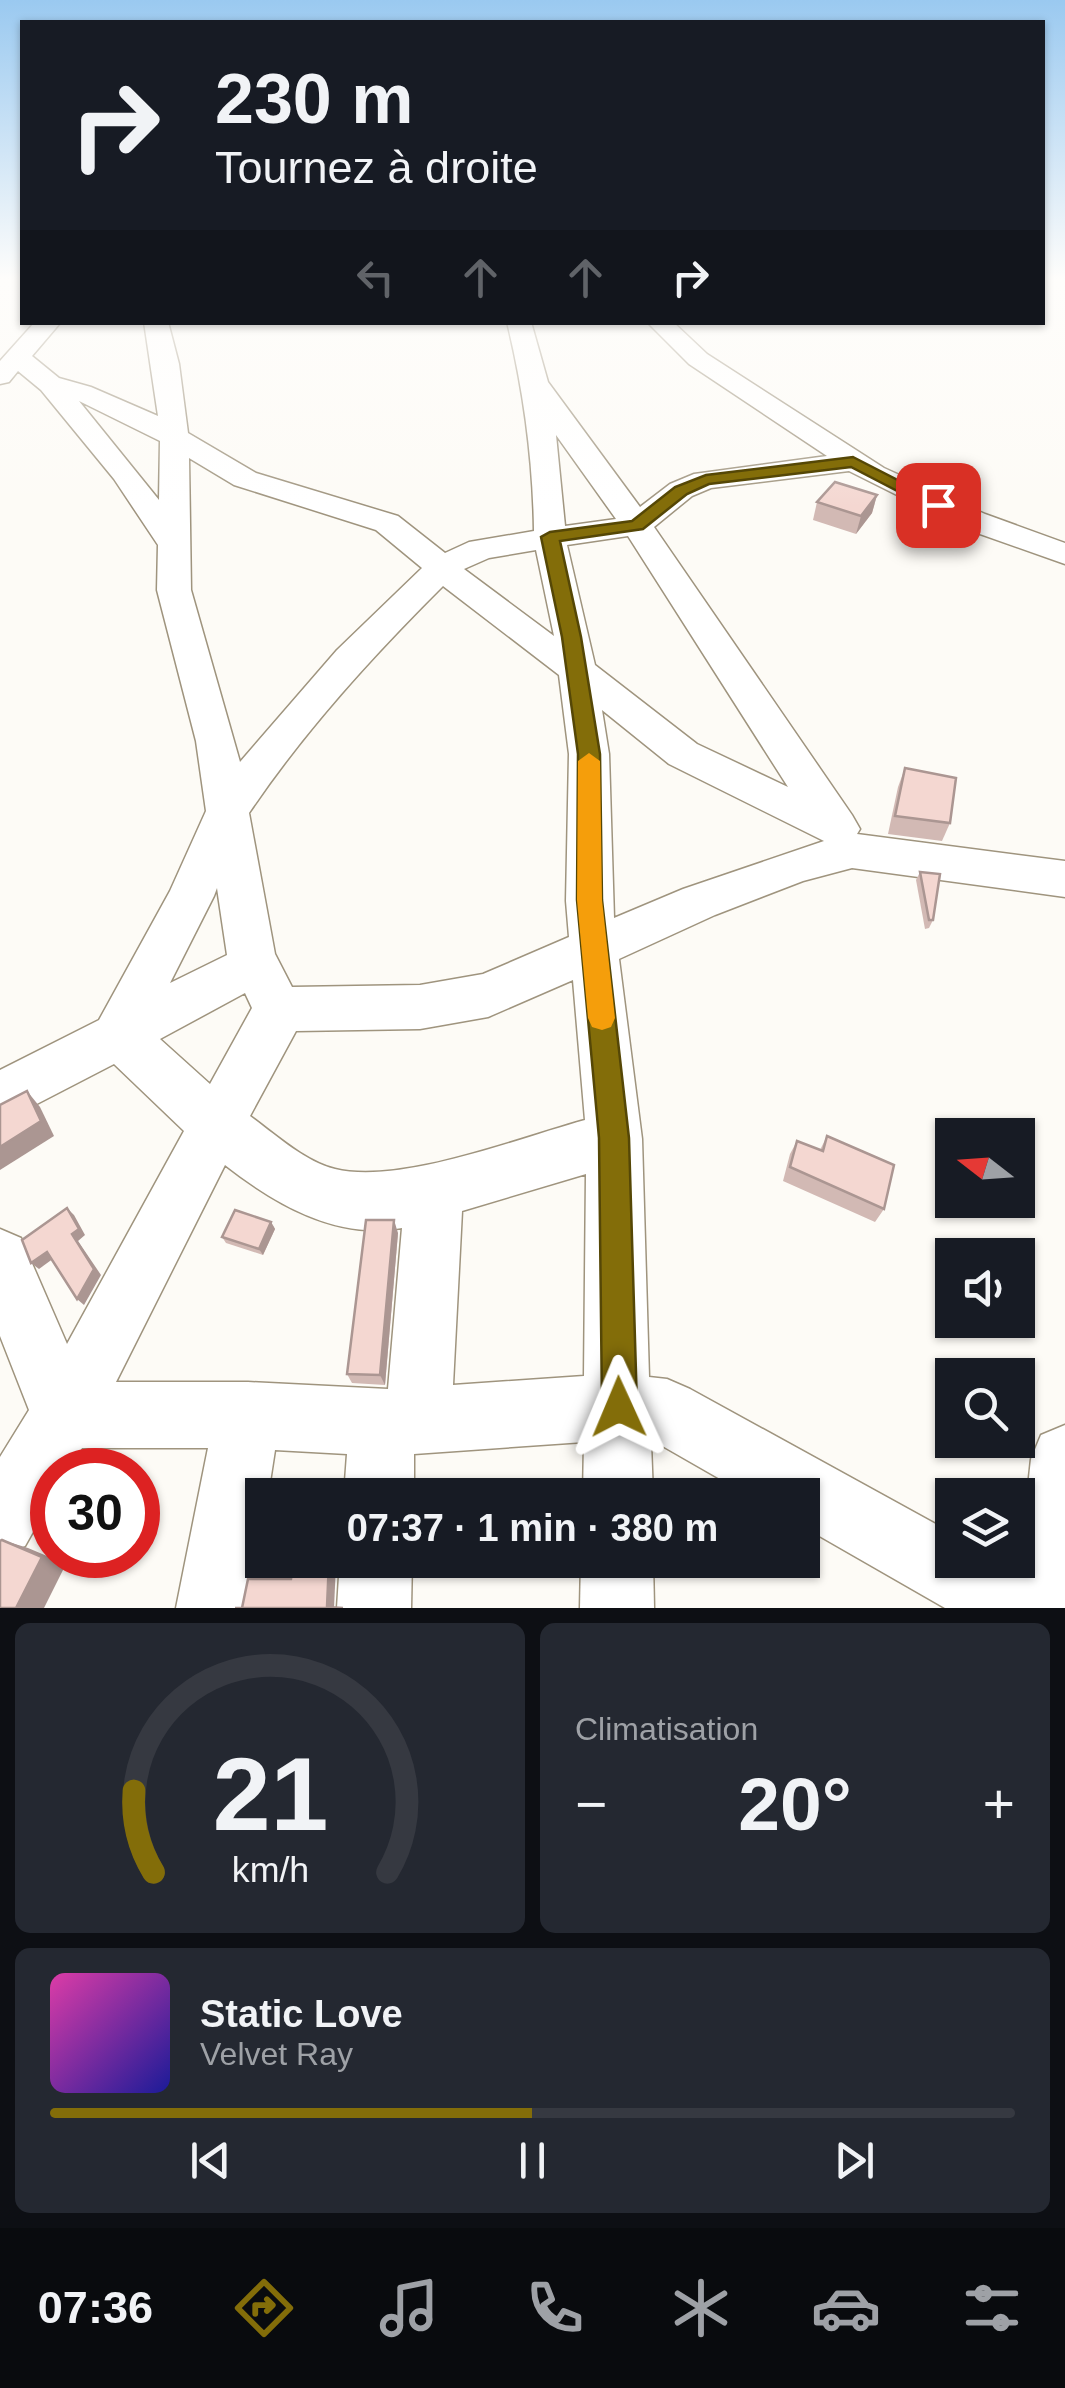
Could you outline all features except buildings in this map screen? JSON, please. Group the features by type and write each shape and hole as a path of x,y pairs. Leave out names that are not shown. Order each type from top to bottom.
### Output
{"street":[{"path":"161,356 174,436 174,590 205,694 254,964 280,1013"},
{"path":"528,356 548,479 550,537 589,754 589,900 614,1138 618,1478"},
{"path":"695,356 853,462 974,521 1065,554"},
{"path":"8,367 93,397 174,436 202,457 245,479 345,507 386,523 683,754 845,840 1065,880"},
{"path":"535,382 637,525 845,840"},
{"path":"50,384 125,474 172,541"},
{"path":"118,1035 191,896 228,812 265,758 350,658 442,566 481,549 637,525 681,490 706,480 853,462"},
{"path":"4,1509 64,1414 269,1026 280,1013 312,1008 392,1008 462,1002 513,986 595,946 795,866 845,840"},
{"path":"0,1098 254,964"},
{"path":"118,1035 219,1127 282,1174 334,1198 397,1201 614,1138"},
{"path":"384,1478 400,1422 434,1192"},
{"path":"0,1259 64,1414"},
{"path":"64,1414 248,1415 400,1422 619,1407 667,1412 1016,1608"},
{"path":"213,1608 248,1415"},
{"path":"1050,1608 1065,1459"},
{"path":"374,1608 375,1578"},
{"path":"617,1608 618,1578"}],"slow traffic":[{"path":"589,761 589,900 602,1018"}],"route":[{"path":"619,1407 614,1138 589,900 589,754 572,637 550,537 637,525 681,490 706,480 853,462 938,505"}]}
